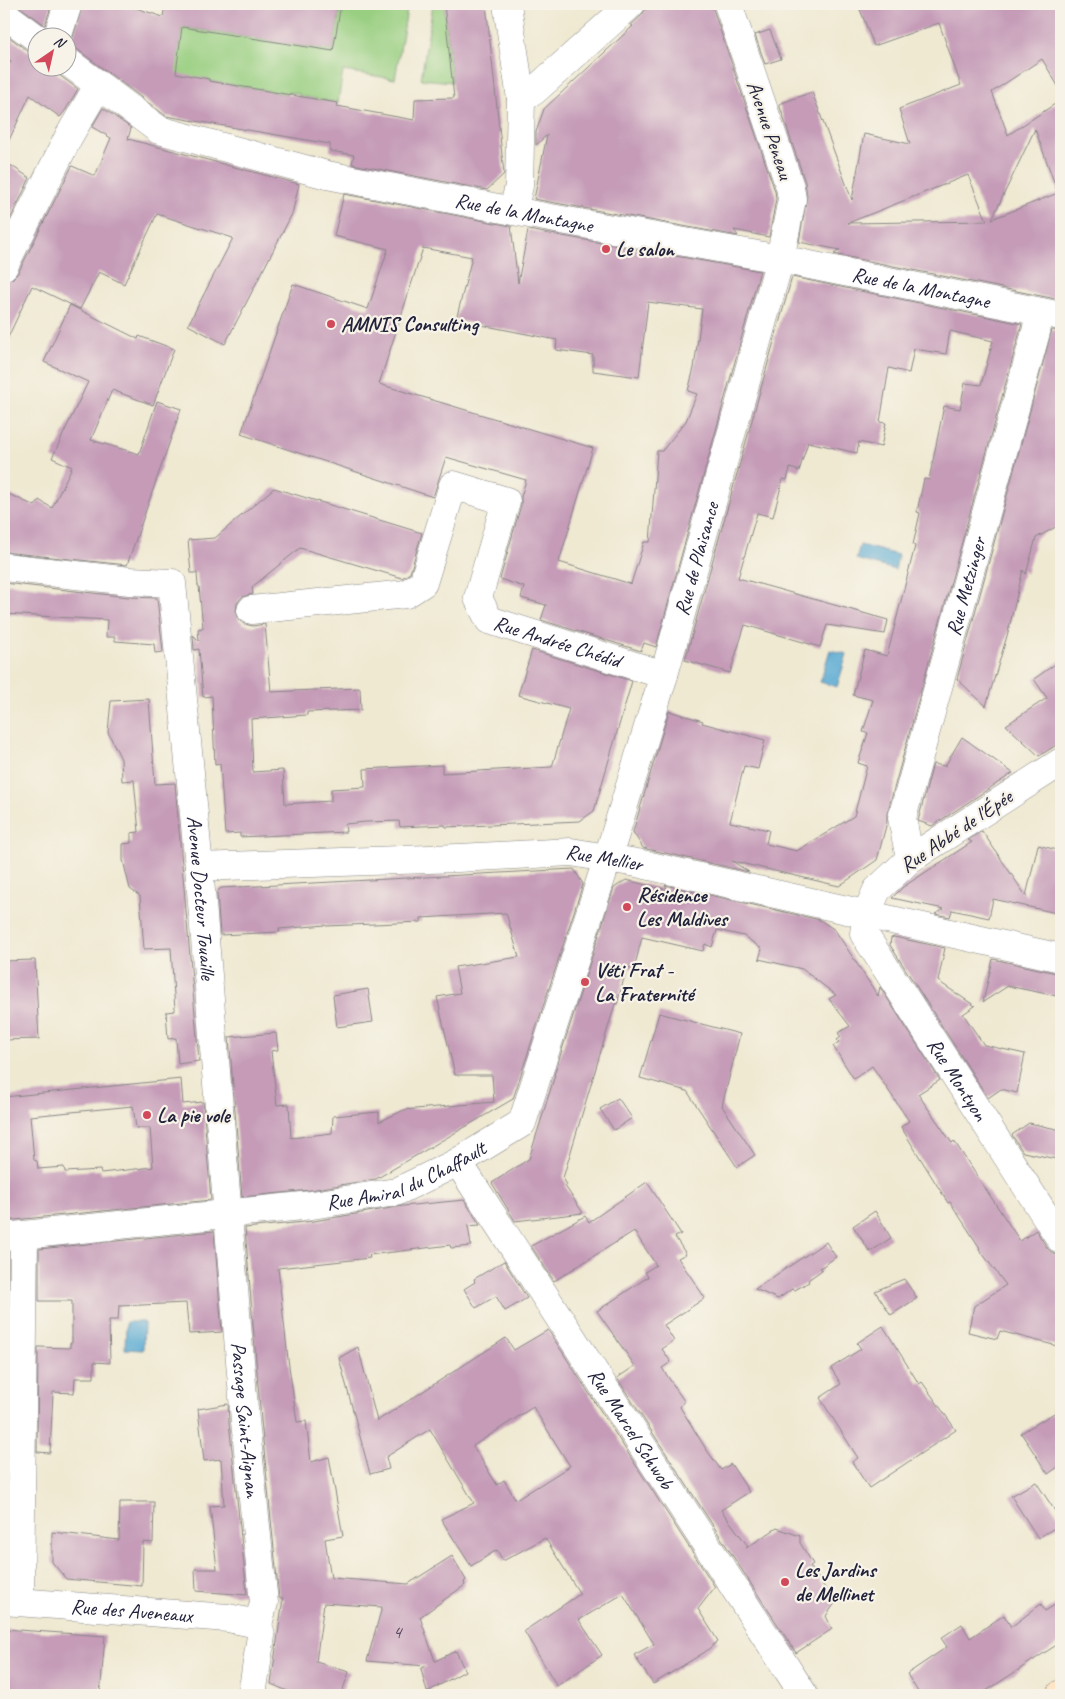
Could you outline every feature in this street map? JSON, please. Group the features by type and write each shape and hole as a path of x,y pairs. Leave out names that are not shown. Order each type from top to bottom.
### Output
{"street":[{"path":"60,28 68,4"},
{"path":"507,4 521,99 519,186 513,211"},
{"path":"521,99 534,91 631,4"},
{"name":"Avenue Peneau","path":"728,4 790,187 792,199 780,259"},
{"path":"4,14 28,31"},
{"name":"Rue de la Montagne","path":"78,70 160,130 327,175 780,259 1051,314"},
{"path":"4,266 69,136 98,86"},
{"name":"Rue de Plaisance","path":"608,857 664,675 780,259"},
{"name":"Rue Metzinger","path":"910,859 902,818 1036,332 1051,314"},
{"name":"Rue Andrée Chédid","path":"250,610 406,594 422,583 453,486 506,501 478,598 489,620 664,675"},
{"name":"Avenue Docteur Touaille","path":"4,567 172,584 229,1213"},
{"name":"Rue Abbé de l'Épée","path":"866,915 877,890 910,859 1061,762"},
{"name":"Rue Mellier","path":"199,867 571,852 608,857 1061,958"},
{"name":"Rue Amiral du Chaffault","path":"14,1237 312,1205 396,1192 458,1162 522,1123 608,857"},
{"name":"Rue Montyon","path":"866,915 864,934 1061,1240"},
{"name":"Rue Marcel Schwob","path":"458,1162 804,1695"},
{"name":"Passage Saint-Aignan","path":"229,1213 246,1421 264,1603 258,1624 261,1636 252,1695"},
{"path":"12,1601 14,1237"},
{"name":"Rue des Aveneaux","path":"12,1601 228,1618 258,1624"}],"green space":[{"path":"341,4 408,4 395,79 343,71 338,103 299,96 299,94 287,92 286,94 209,81 209,79 174,76 182,27 333,51"},
{"path":"433,4 444,4 452,82 421,79"}],"water":[{"path":"860,545 898,555 895,570 856,559"},
{"path":"830,650 847,654 837,687 820,682"},
{"path":"126,1322 144,1322 143,1350 125,1349"}],"building":[{"path":"16,4 52,4 45,25"},
{"path":"83,4 124,4 163,17 165,4 341,4 333,51 182,27 176,73 209,79 209,81 338,103 337,106 414,120 415,99 454,98 444,4 486,4 504,174 487,190 352,164 354,155 330,151 330,144 166,116 78,50 78,28 76,28"},
{"path":"646,4 713,4 713,9 775,191 776,199 769,237 734,230 738,236 534,199 547,135 536,145 536,132 544,109 633,26 631,25 646,9"},
{"path":"858,4 1061,4 1061,91 1042,59 992,92 1008,135 1061,100 1061,300 834,254 840,250 799,242 807,196 805,182 779,104 812,92 852,200 864,134 910,144 899,109 961,85 939,23 874,46","holes":["1035,129 1058,193 992,219","968,175 987,221 848,223"]},
{"path":"770,30 781,59 765,64 755,35"},
{"path":"4,33 28,51 28,78 63,78 78,89 60,117 30,95 4,151 4,73 11,61 4,56"},
{"path":"103,108 131,128 128,139 299,184 292,214 225,344 188,325 233,238 157,214 124,284 99,272 80,309 32,286 4,346 4,281 12,279 18,273 72,166 95,176 111,138 92,127"},
{"path":"4,161 30,178 4,232"},
{"path":"344,194 511,226 518,283 528,230 760,271 656,647 644,643 641,651 541,620 546,605 521,598 524,587 500,579 521,505 521,497 526,480 446,457 433,497 241,434 293,284 368,309 388,249 334,236","holes":["423,248 472,257 456,320 557,340 556,350 593,355 593,371 639,377 648,302 702,309 694,368 688,391 697,394 686,421 662,451 657,451 650,542 644,542 631,584 559,562 593,448 379,384"]},
{"path":"792,277 1022,324 887,814 887,822 877,860 839,886 732,861 749,872 643,848 633,832 669,711 703,721 702,723 765,740 758,769 744,766 730,822 769,830 766,844 797,851 854,816 867,766 858,763 868,733 863,732 873,700 853,695 865,650 887,656 915,546 913,545 920,513 917,512 924,479 929,480 944,406 960,409 965,383 981,385 993,341 950,331 946,354 914,349 909,373 889,368 880,422 886,423 881,447 859,442 857,453 808,442 799,471 790,468 787,480 783,479 773,517 757,513 738,578 888,620 885,634 827,625 820,647 745,625 730,673 685,660"},
{"path":"70,305 138,339 139,336 174,349 153,405 112,390 91,440 139,454 157,401 181,409 127,565 4,552 4,492 35,506 39,500 52,508 72,467 52,458 88,382 44,362"},
{"path":"1052,330 1061,331 1061,524 1036,538 1026,574 1023,570 1007,636 986,706 957,679"},
{"path":"274,488 422,533 410,573 402,578 300,548 252,587 253,594 242,597 237,603 236,612 239,620 244,624 253,626 265,624 271,692 360,688 361,710 307,712 307,715 251,719 253,772 283,770 285,804 331,801 331,789 365,787 364,769 442,765 442,773 552,767 569,709 518,695 532,650 632,681 594,811 580,821 446,827 445,825 400,827 399,821 366,822 345,824 346,832 240,837 240,833 225,834 220,764 215,765 212,696 203,697 199,649 194,650 193,635 199,641 198,629 203,628 197,573 191,573 188,540 215,538"},
{"path":"4,583 128,597 157,598 163,652 155,653 154,644 115,641 115,637 106,637 107,620 4,614"},
{"path":"1061,660 1061,742 1039,756 1006,725 1047,698 1034,679"},
{"path":"149,699 155,784 175,783 199,1061 178,1064 176,1038 168,1039 166,1012 175,1011 171,948 144,949 140,896 130,889 123,860 123,844 131,843 131,833 139,832 134,780 122,781 121,759 108,732 111,701"},
{"path":"962,737 1013,773 932,826 918,821 933,764 945,766"},
{"path":"982,831 1026,896 1038,845 1061,851 1061,914 993,899 989,918 952,910 950,917 935,914 944,909 892,898 903,887 972,842 968,840"},
{"path":"574,869 583,884 513,1099 376,1179 310,1190 242,1197 229,1037 276,1033 278,1050 271,1051 277,1105 289,1104 291,1138 332,1133 333,1116 379,1112 379,1122 404,1110 494,1102 492,1075 455,1075 437,997 460,993 455,967 519,957 506,913 421,918 421,922 326,925 279,929 280,932 220,935 217,892 221,888"},
{"path":"626,880 668,890 665,885 820,920 835,930 878,996 880,987 940,1080 918,1094 952,1143 954,1141 1020,1241 1036,1230 1048,1249 1054,1254 1061,1256 1061,1347 1000,1331 997,1339 968,1332 974,1306 1006,1285 979,1249 950,1202 948,1203 901,1127 909,1121 872,1066 854,1079 833,1046 839,1042 837,1040 841,1037 838,1033 850,1026 829,999 836,995 802,969 759,959 762,949 744,936 717,930 712,947 705,944 703,951 642,937 634,969 627,967 563,1178 567,1185 565,1186 583,1213 515,1221 492,1183 529,1159 614,888"},
{"path":"894,937 945,948 938,981 975,1006 963,1014 984,1045 1025,1054 1017,1093 1001,1089 988,1098 890,945 891,938"},
{"path":"993,959 1061,974 1057,996 1008,986 983,1002"},
{"path":"35,960 39,1039 4,1040 4,961"},
{"path":"368,989 373,1022 337,1027 333,995"},
{"path":"659,1013 740,1034 722,1106 755,1155 737,1167 687,1091 640,1078"},
{"path":"181,1079 183,1104 203,1102 211,1200 4,1221 4,1097","holes":["133,1106 136,1128 150,1128 153,1167 101,1173 100,1170 65,1172 64,1167 38,1169 37,1161 34,1160 30,1116"]},
{"path":"618,1098 632,1118 614,1130 600,1109"},
{"path":"1029,1123 1061,1130 1061,1160 1023,1152 1012,1135"},
{"path":"647,1182 681,1234 675,1237 686,1254 678,1258 705,1298 664,1325 674,1341 662,1349 671,1362 662,1368 684,1401 680,1407 706,1449 721,1470 731,1464 749,1492 721,1510 748,1546 746,1548 777,1528 800,1536 800,1543 813,1564 810,1566 835,1603 826,1616 832,1629 796,1653 617,1378 635,1366 597,1311 648,1277 645,1272 656,1265 634,1231 554,1281 531,1246 585,1216 589,1222"},
{"path":"464,1200 480,1225 468,1226 471,1246 451,1248 450,1245 369,1255 370,1258 278,1268 297,1422 306,1421 311,1462 329,1457 343,1536 325,1539 331,1578 408,1584 452,1556 466,1580 464,1582 465,1585 420,1617 435,1661 456,1651 465,1671 427,1692 421,1669 426,1666 367,1661 382,1607 324,1603 316,1662 349,1672 341,1695 297,1695 271,1684 283,1598 279,1598 261,1420 245,1228 314,1221 403,1206"},
{"path":"875,1211 891,1238 870,1252 853,1226"},
{"path":"214,1231 222,1332 189,1334 186,1303 119,1306 118,1320 109,1320 110,1363 94,1362 94,1378 75,1378 74,1393 53,1392 50,1453 37,1452 38,1347 70,1348 70,1343 72,1343 72,1301 39,1301 39,1249"},
{"path":"826,1242 836,1257 820,1268 822,1270 808,1280 809,1282 795,1290 792,1289 778,1299 755,1289"},
{"path":"4,1252 8,1252 8,1300 4,1300"},
{"path":"504,1261 527,1298 505,1311 496,1296 476,1308 464,1289 475,1282 474,1279"},
{"path":"904,1279 917,1298 891,1315 875,1291"},
{"path":"883,1326 919,1384 922,1382 956,1430 869,1488 852,1462 858,1458 820,1398 841,1384 831,1368 861,1349 857,1343"},
{"path":"548,1330 715,1587 698,1609 718,1641 705,1652 653,1684 634,1655 654,1644 623,1594 579,1620 602,1655 557,1686 524,1631 580,1594 545,1538 503,1561 497,1550 471,1566 441,1519 474,1503 430,1429 386,1457 389,1469 370,1474 339,1358 358,1347 377,1421 506,1338 514,1350","holes":["533,1407 570,1466 516,1500 504,1480 497,1485 473,1446"]},
{"path":"4,1346 7,1346 6,1451 4,1451"},
{"path":"228,1404 247,1595 196,1591 195,1569 217,1569 210,1506 224,1505 221,1459 204,1461 198,1409"},
{"path":"1061,1409 1061,1465 1048,1474 1021,1433"},
{"path":"1036,1482 1061,1520 1061,1524 1038,1538 1011,1496"},
{"path":"120,1502 154,1502 153,1543 143,1542 142,1586 66,1579 52,1562 52,1532 119,1540"},
{"path":"1061,1601 1061,1642 980,1695 920,1695 907,1674 947,1647 941,1638 962,1624 970,1638 1004,1615 1011,1627 1041,1604 1045,1611"},
{"path":"4,1629 105,1636 100,1695 4,1695"}],"place":[{"name":"Le salon","path":"606,249"},
{"name":"AMNIS Consulting","path":"331,324"},
{"name":"Résidence Les Maldives","path":"627,907"},
{"name":"Véti Frat - La Fraternité","path":"585,982"},
{"name":"La pie vole","path":"147,1115"},
{"name":"Les Jardins de Mellinet","path":"785,1582"}]}
